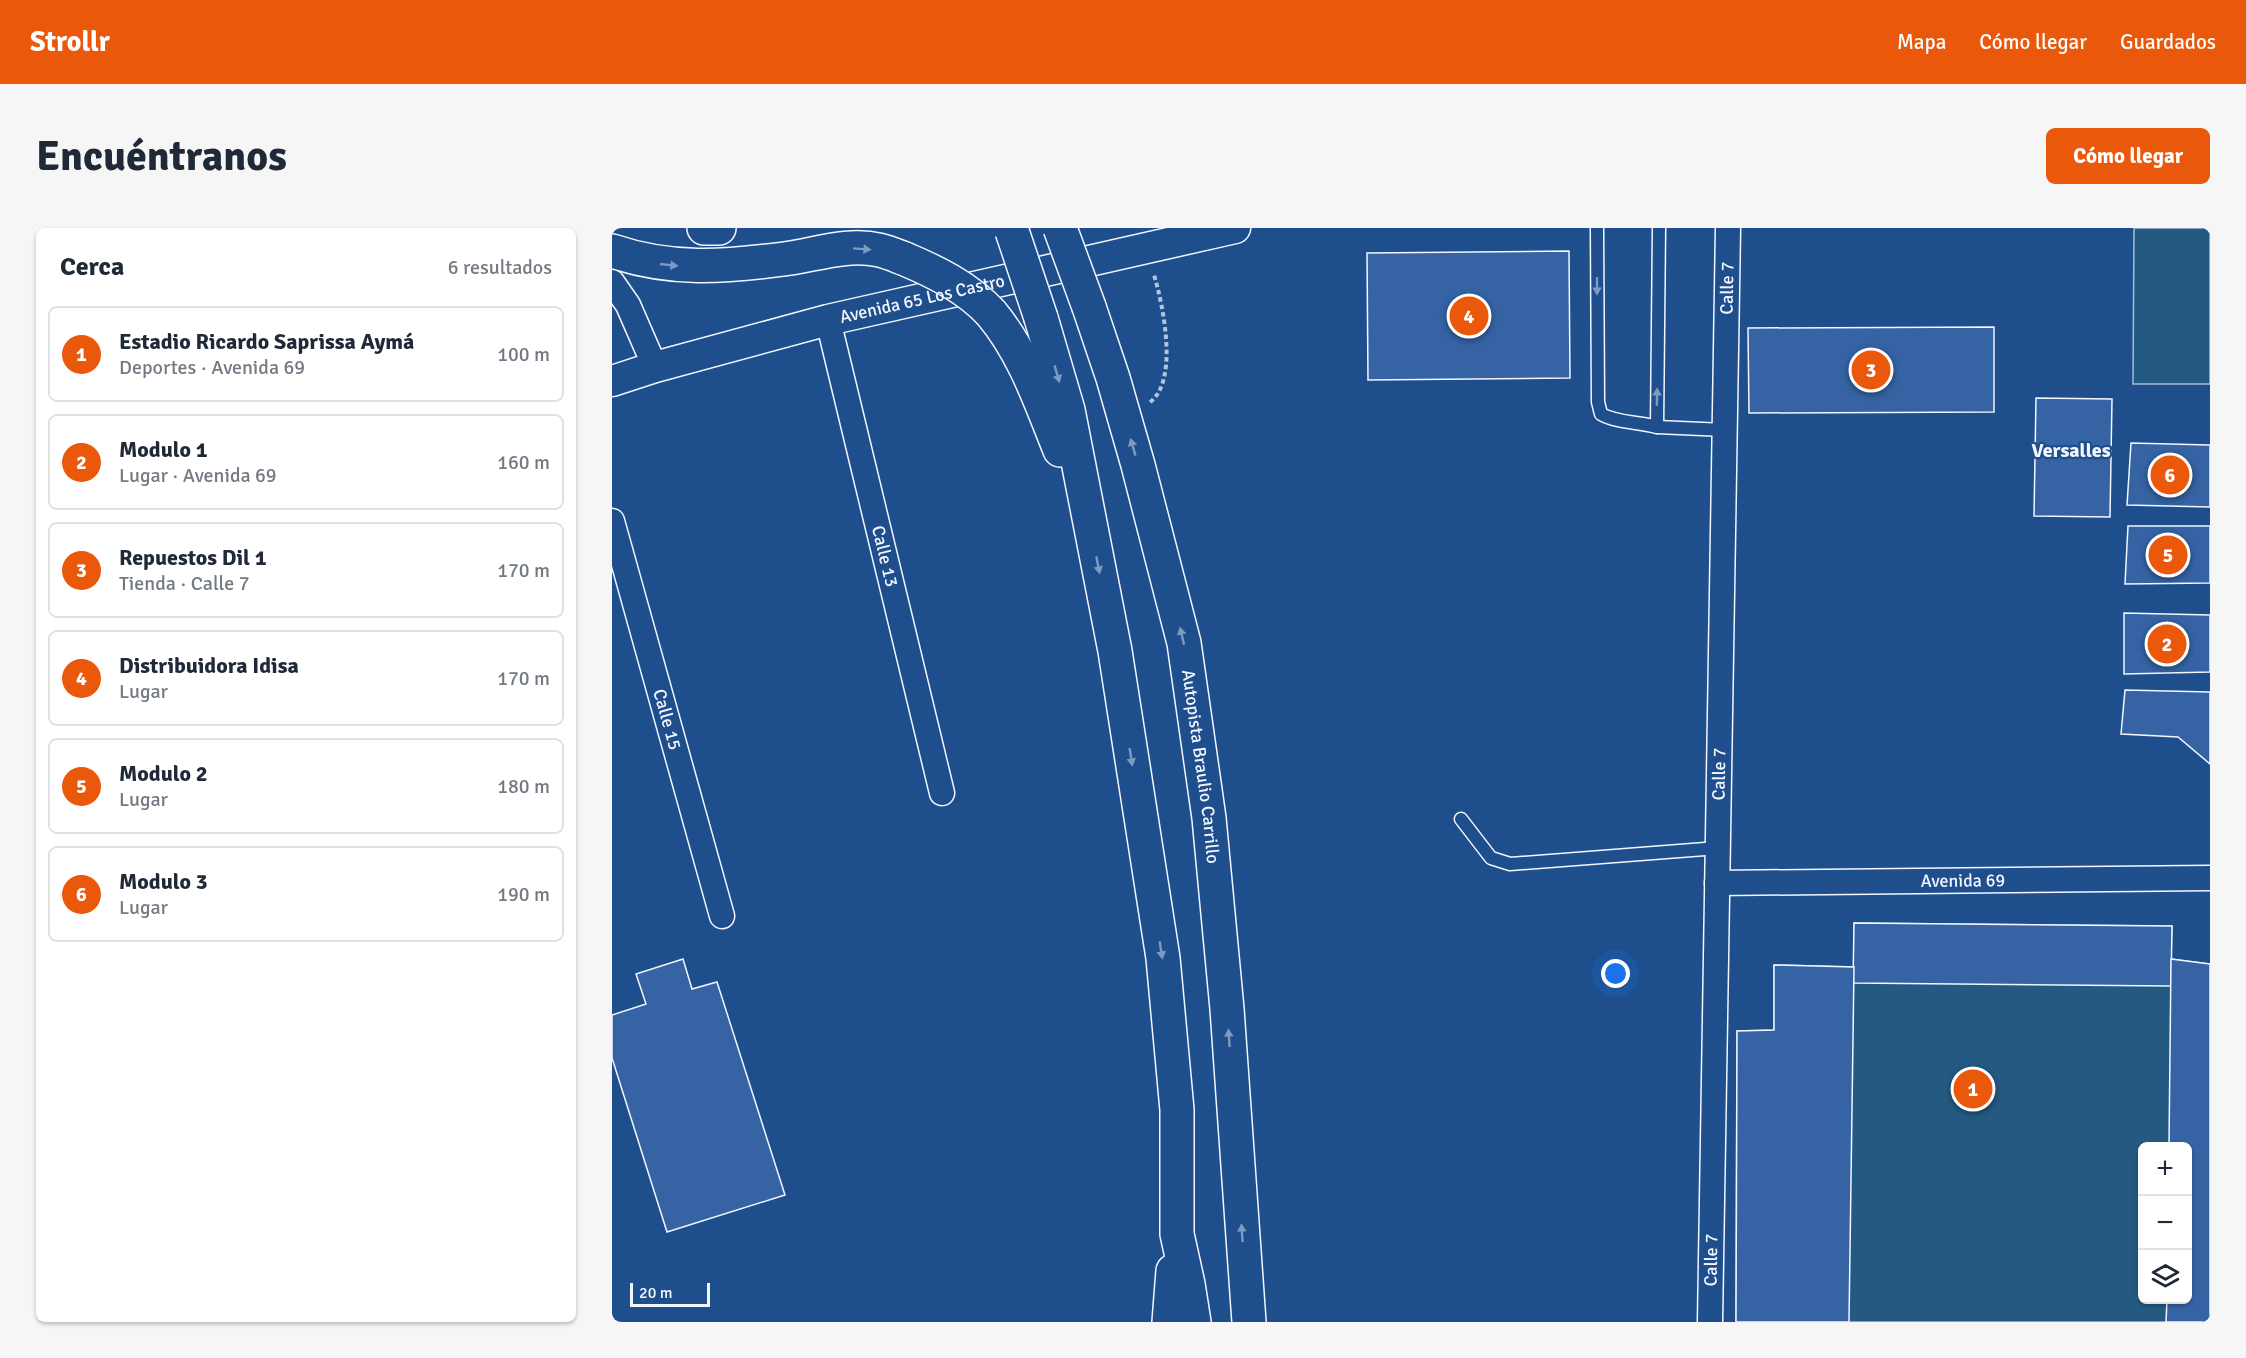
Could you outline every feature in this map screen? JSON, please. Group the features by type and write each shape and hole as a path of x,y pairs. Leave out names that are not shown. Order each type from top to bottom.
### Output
{"highway":[{"path":"704,228 718,228"},
{"name":"Autopista Braulio Carrillo","path":"1060,228 1089,307 1125,419 1184,643 1209,818 1227,1010 1247,1306 1255,1322"},
{"path":"1011,230 1041,318 1068,410 1115,651 1163,958 1177,1110 1177,1234 1168,1322"},
{"path":"612,251 640,260 687,266 761,262 852,248 879,250 905,259 956,285 978,300 1009,337 1030,378 1090,524"},
{"path":"1177,1234 1194,1322"}],"street":[{"name":"Avenida 65 Los Castro","path":"612,381 828,320 1235,228"},
{"name":"Calle 7","path":"1710,1322 1728,228"},
{"path":"612,282 628,305 655,367"},
{"name":"Calle 13","path":"828,320 942,793"},
{"name":"Calle 15","path":"612,521 722,916"},
{"name":"Avenida 69","path":"1717,883 2210,878"}],"lane":[{"path":"1597,228 1598,402 1601,414 1610,419 1657,427 1725,430"},
{"path":"1657,427 1659,228"},
{"path":"1461,819 1491,858 1510,864 1718,848"}],"path":[{"path":"1125,419 1156,397 1165,378 1167,353 1162,306 1146,249"}],"shaded area":[{"path":"2134,228 2210,228 2210,384 2133,384"},
{"path":"1854,923 2172,926 2171,959 2210,964 2210,1322 1736,1322 1737,1031 1774,1030 1774,965 1854,967"}],"building":[{"path":"1569,251 1570,378 1368,380 1367,253"},
{"path":"1994,327 1994,412 1749,413 1748,328"},
{"path":"2036,398 2112,399 2110,517 2034,516"},
{"path":"2131,443 2210,445 2210,507 2127,505"},
{"path":"2128,526 2210,526 2210,583 2125,584"},
{"path":"2124,613 2210,615 2210,672 2124,674"},
{"path":"2125,690 2210,692 2210,764 2178,737 2121,734"},
{"path":"1854,923 2172,926 2171,986 1853,983"},
{"path":"683,959 692,989 717,982 785,1195 667,1232 612,1058 612,1015 646,1004 636,974"},
{"path":"2171,959 2210,964 2210,1322 2166,1322 2167,1304 2192,1304 2192,1142 2169,1142"},
{"path":"1774,965 1854,967 1849,1322 1736,1322 1737,1031 1774,1030"}],"place":[{"name":"Distribuidora Idisa","path":"1469,316"},
{"name":"Repuestos Dil 1","path":"1871,370"},
{"name":"Modulo 3","path":"2170,475"},
{"name":"Modulo 2","path":"2168,555"},
{"name":"Modulo 1","path":"2167,644"},
{"name":"Estadio Ricardo Saprissa Aymá","path":"1973,1089"}],"district":[{"name":"Versalles","path":"2071,450"}]}
